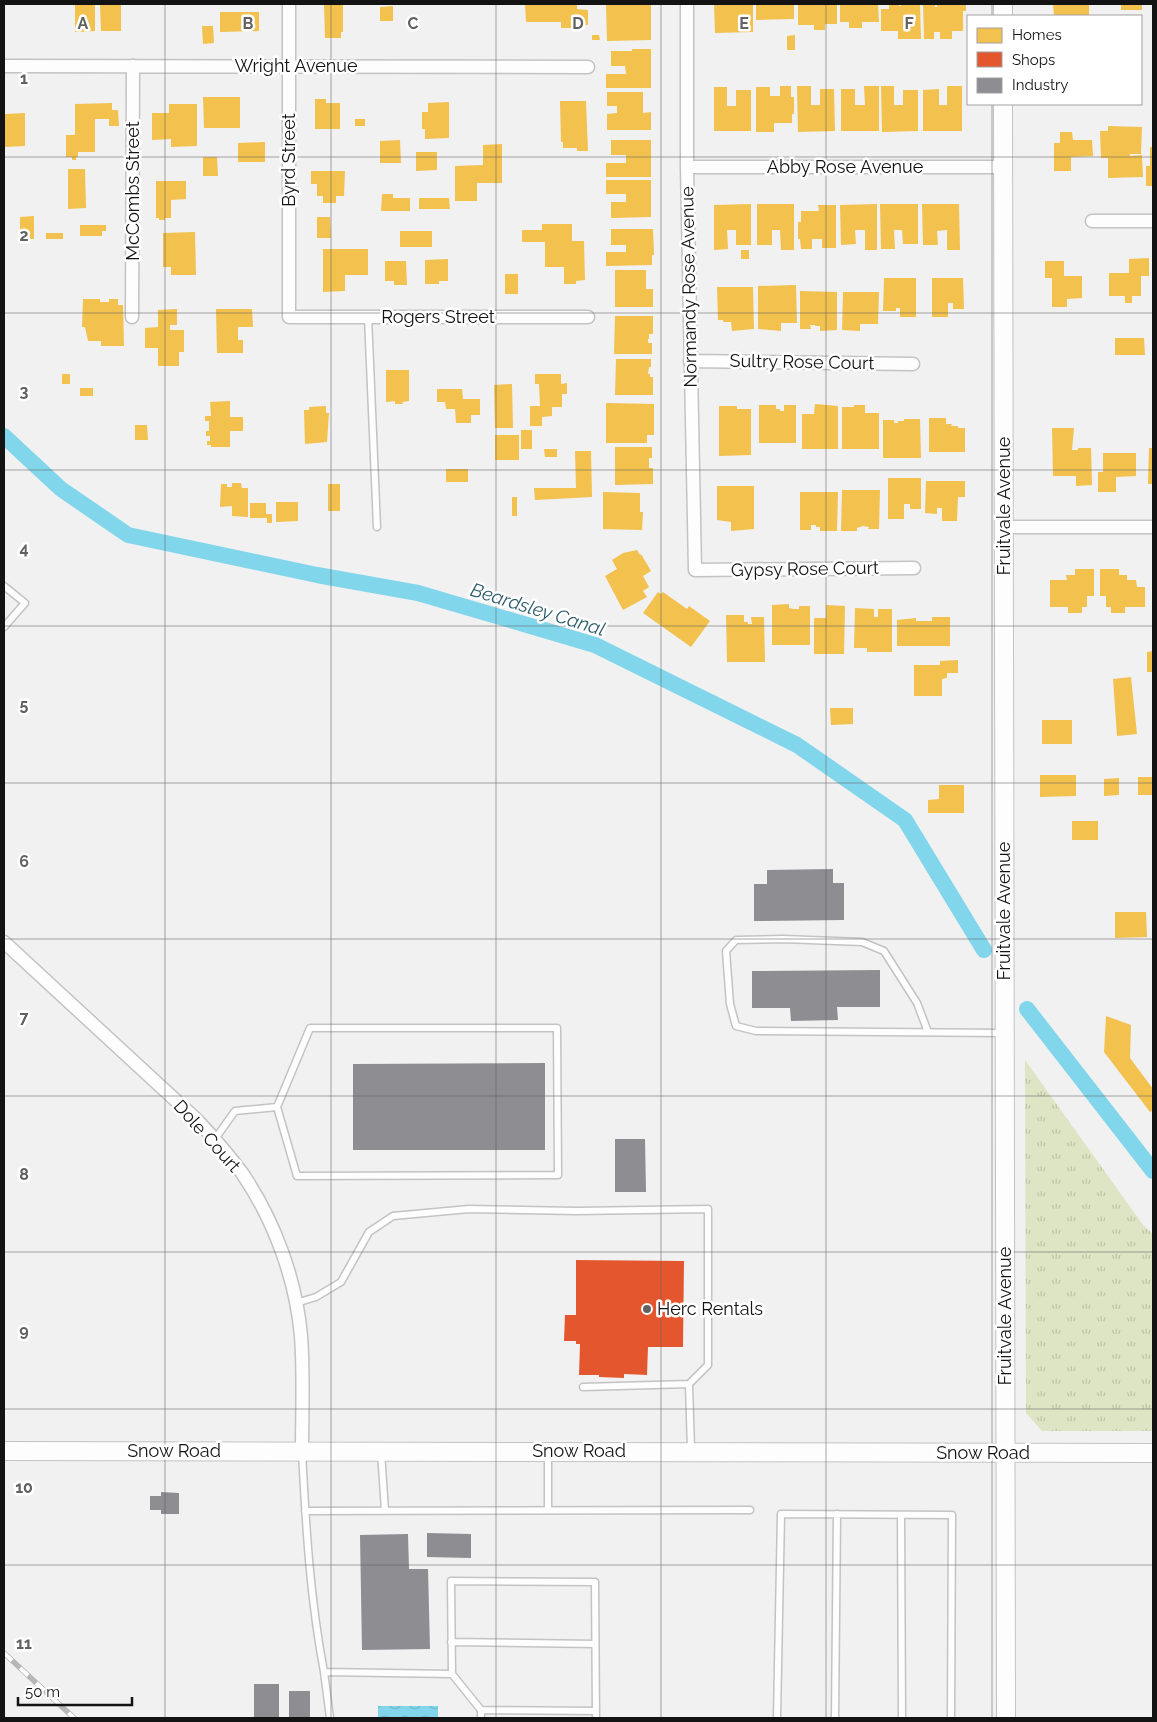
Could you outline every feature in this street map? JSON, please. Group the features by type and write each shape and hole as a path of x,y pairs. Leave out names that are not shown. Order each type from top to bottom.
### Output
{"main road":[{"name":"Fruitvale Avenue","path":"1004,105 1006,1718"},
{"name":"Snow Road","path":"4,1451 1153,1453"}],"street":[{"name":"Byrd Street","path":"289,4 289,317"},
{"name":"Normandy Rose Avenue","path":"687,4 687,167 695,570"},
{"name":"Wright Avenue","path":"4,66 588,67"},
{"name":"McCombs Street","path":"132,317 133,66"},
{"name":"Abby Rose Avenue","path":"687,167 1004,167"},
{"path":"1092,221 1153,221"},
{"name":"Rogers Street","path":"289,317 588,317"},
{"name":"Sultry Rose Court","path":"690,361 913,364"},
{"path":"1004,527 1153,528"},
{"name":"Gypsy Rose Court","path":"695,570 914,568"},
{"name":"Dole Court","path":"4,942 197,1120 242,1173 260,1203 275,1234 284,1259 296,1304 302,1352 302,1451"}],"lane":[{"path":"368,317 376,527"},
{"path":"4,586 26,603 4,627"},
{"path":"928,1032 917,1003 884,951 862,942 784,939 736,940 726,951 730,1004 736,1026 756,1031 1004,1033"},
{"path":"310,1028 558,1028 558,1175 297,1176 277,1108 310,1028"},
{"path":"215,1139 235,1110 277,1108"},
{"path":"296,1304 316,1297 340,1282 369,1232 393,1216 469,1209 577,1211 708,1209 708,1365 689,1384 583,1387"},
{"path":"689,1384 690,1451"},
{"path":"302,1451 310,1584 330,1718"},
{"path":"381,1451 385,1511"},
{"path":"548,1451 548,1510"},
{"path":"305,1511 750,1510"},
{"path":"777,1718 781,1514 837,1514 952,1515 951,1718"},
{"path":"834,1718 837,1514"},
{"path":"901,1515 902,1718"},
{"path":"481,1710 596,1715 595,1582 451,1581 452,1674 481,1710 481,1718"},
{"path":"452,1642 595,1644"},
{"path":"324,1672 452,1674"}],"green space":[{"path":"1025,1060 1143,1225 1153,1234 1153,1431 1042,1431 1026,1413"}],"water":[{"path":"378,1706 438,1706 438,1718 378,1718"}],"building: Homes":[{"path":"75,4 95,4 95,31 75,32"},
{"path":"100,4 121,4 121,31 101,31"},
{"path":"324,4 343,4 343,32 341,32 341,38 325,38"},
{"path":"525,4 577,4 577,9 588,10 588,25 580,25 580,28 561,28 561,22 526,22"},
{"path":"606,4 651,4 651,40 607,41"},
{"path":"714,4 753,4 753,32 715,33"},
{"path":"756,4 794,4 794,19 756,20"},
{"path":"798,4 837,4 837,24 825,24 825,30 814,30 814,25 798,25"},
{"path":"840,4 878,4 879,22 862,22 862,28 849,28 849,22 840,22"},
{"path":"889,4 899,4 901,6 901,4 920,4 921,39 898,39 898,31 881,31 881,9 889,9"},
{"path":"923,4 935,4 935,7 937,7 937,4 966,4 966,11 963,11 963,31 952,31 952,39 940,39 940,32 934,32 934,39 924,39"},
{"path":"1053,4 1089,4 1089,15 1054,15"},
{"path":"1121,4 1142,4 1142,10 1121,10"},
{"path":"393,6 393,21 380,21 380,7"},
{"path":"220,12 259,12 259,31 220,32"},
{"path":"202,26 213,26 214,43 203,44"},
{"path":"592,35 599,35 600,40 592,40"},
{"path":"795,35 795,50 787,50 787,36"},
{"path":"632,49 651,49 651,88 606,88 606,74 626,74 625,66 611,66 611,51 632,51"},
{"path":"780,86 791,86 791,97 794,97 792,123 774,123 774,132 756,132 756,87 770,87 770,96 780,96"},
{"path":"797,86 811,86 811,105 820,105 820,89 834,89 835,131 798,132"},
{"path":"864,86 879,86 879,131 841,131 841,89 855,89 855,105 865,105"},
{"path":"881,86 894,86 894,105 903,105 903,90 918,90 918,131 882,132"},
{"path":"947,86 962,86 962,131 923,131 923,90 939,89 939,105 947,105"},
{"path":"714,87 727,87 727,106 736,106 736,90 751,90 751,131 714,131"},
{"path":"607,92 643,92 643,113 651,112 651,130 607,130 607,114 617,113 617,106 607,106"},
{"path":"203,97 240,97 240,128 204,128"},
{"path":"315,99 326,99 326,103 340,103 340,129 315,129"},
{"path":"560,101 586,101 588,151 577,151 577,148 563,148 563,142 561,142"},
{"path":"449,102 449,138 425,139 425,129 422,129 422,112 428,112 428,103"},
{"path":"112,103 112,110 118,110 119,126 109,126 109,119 95,119 95,152 78,152 76,160 72,160 72,157 66,157 66,135 75,135 75,104"},
{"path":"169,104 197,104 197,146 171,147 171,139 152,140 152,113 169,113"},
{"path":"25,113 25,146 5,147 5,114"},
{"path":"355,119 365,119 365,126 355,126"},
{"path":"1108,126 1142,127 1141,154 1130,154 1130,156 1142,155 1143,177 1108,178 1108,158 1101,158 1100,131 1108,131"},
{"path":"1060,132 1072,132 1073,140 1092,140 1093,156 1071,157 1071,171 1054,171 1054,143 1060,143"},
{"path":"400,140 401,163 380,163 380,141"},
{"path":"611,140 651,140 651,177 606,177 606,163 626,163 626,155 611,155"},
{"path":"265,142 265,162 238,162 238,143"},
{"path":"502,144 502,183 477,183 477,201 455,201 455,166 483,165 483,145"},
{"path":"1150,147 1153,147 1153,186 1146,186 1146,166 1150,166"},
{"path":"416,152 437,152 437,170 416,171"},
{"path":"203,157 217,157 218,176 203,176"},
{"path":"68,169 85,169 86,208 68,209"},
{"path":"311,171 345,171 344,196 336,196 336,203 323,203 323,196 317,196 317,184 311,184"},
{"path":"606,180 651,180 651,217 611,218 611,202 626,202 626,194 606,194"},
{"path":"156,181 186,181 186,199 171,200 171,218 165,218 165,220 156,218"},
{"path":"382,194 393,194 393,198 410,198 410,211 381,211"},
{"path":"419,198 449,198 450,209 419,209"},
{"path":"751,204 751,245 736,245 736,230 727,230 728,249 714,250 714,205"},
{"path":"757,204 794,204 794,250 781,250 780,230 772,230 772,245 757,245"},
{"path":"877,204 877,250 865,250 865,230 855,230 856,244 841,245 840,205"},
{"path":"880,204 918,204 918,244 903,244 902,230 894,230 895,249 881,249"},
{"path":"922,204 959,204 960,250 947,250 947,230 937,231 938,245 923,245"},
{"path":"818,205 836,205 836,248 822,248 822,239 812,239 812,249 801,249 800,239 798,239 798,222 801,222 801,211 819,211"},
{"path":"34,216 34,239 20,239 20,217"},
{"path":"317,217 330,217 331,238 317,238"},
{"path":"542,224 572,224 572,241 584,241 585,280 576,281 576,284 564,284 564,267 545,267 545,242 522,242 522,230 542,230"},
{"path":"80,225 106,225 106,231 102,231 102,236 80,236"},
{"path":"611,229 653,229 654,255 652,255 652,265 606,266 606,252 626,252 626,245 611,245"},
{"path":"400,231 432,231 432,247 400,247"},
{"path":"195,232 196,275 171,275 171,267 163,267 163,233"},
{"path":"46,233 63,233 63,239 46,239"},
{"path":"323,249 368,249 368,275 345,275 345,291 323,292"},
{"path":"741,250 749,250 749,259 741,259"},
{"path":"1149,258 1149,276 1141,276 1141,296 1132,296 1132,303 1125,303 1125,296 1109,296 1109,273 1129,273 1129,259"},
{"path":"448,259 448,281 439,281 439,284 425,284 425,260"},
{"path":"385,261 406,261 407,285 394,285 394,281 385,281"},
{"path":"1045,261 1064,261 1064,276 1082,276 1082,298 1067,299 1067,307 1052,307 1052,278 1045,278"},
{"path":"615,270 646,270 646,289 653,289 653,307 615,307"},
{"path":"505,274 518,274 518,294 505,294"},
{"path":"884,278 916,278 916,317 900,317 900,308 896,308 896,311 883,311"},
{"path":"932,278 963,278 964,309 953,309 953,303 948,303 948,317 932,317"},
{"path":"796,285 797,323 781,323 781,331 758,329 758,286"},
{"path":"717,287 753,287 754,329 732,331 731,322 718,320"},
{"path":"800,291 837,292 837,330 820,331 820,326 815,325 810,325 811,329 800,329"},
{"path":"843,292 879,292 878,324 860,324 860,331 842,330"},
{"path":"83,299 100,299 100,302 109,302 109,299 118,299 118,305 123,305 124,346 101,346 101,341 88,341 85,327 82,327"},
{"path":"177,309 177,325 170,325 170,330 184,330 184,352 179,352 179,366 158,366 158,348 145,348 145,328 158,327 158,310"},
{"path":"216,309 252,309 253,327 238,327 238,340 243,340 243,353 217,353"},
{"path":"615,316 653,316 653,334 649,334 648,339 648,343 652,343 652,354 614,354"},
{"path":"1115,338 1144,338 1145,355 1115,355"},
{"path":"616,359 651,359 651,367 649,367 648,374 650,374 650,377 653,377 653,395 615,395"},
{"path":"386,370 409,370 409,401 402,402 403,404 395,404 395,401 386,402"},
{"path":"62,374 70,374 70,384 62,384"},
{"path":"535,374 561,374 561,384 567,383 567,394 562,394 562,407 552,407 552,416 542,417 542,426 530,426 530,406 540,406 539,384 535,384"},
{"path":"512,384 513,428 495,428 494,385"},
{"path":"80,388 93,388 93,396 80,396"},
{"path":"437,389 462,389 463,399 480,399 480,415 471,415 471,423 456,423 455,409 446,409 445,402 437,402"},
{"path":"230,401 230,417 243,417 243,431 230,431 230,447 211,447 211,445 207,445 207,441 210,441 210,436 206,436 206,431 209,431 209,421 205,421 205,416 211,416 210,402"},
{"path":"606,403 654,404 654,435 647,435 647,443 606,443"},
{"path":"815,404 838,406 838,449 802,449 802,414 814,414"},
{"path":"759,405 776,405 776,409 784,411 784,405 796,405 796,443 759,443"},
{"path":"854,405 865,405 865,413 879,413 879,449 842,449 842,407 854,407"},
{"path":"326,406 326,413 329,413 327,442 305,444 304,410 309,410 309,407"},
{"path":"719,406 737,406 737,409 751,409 751,455 719,456"},
{"path":"929,418 946,418 946,424 965,428 965,452 929,452"},
{"path":"904,419 920,419 921,458 883,458 883,420 894,420 894,423 898,423 898,421 904,421"},
{"path":"135,425 147,425 148,440 135,440"},
{"path":"1052,428 1074,428 1072,450 1091,448 1092,485 1076,486 1076,476 1053,476"},
{"path":"521,430 532,430 532,449 521,449"},
{"path":"495,435 519,435 519,460 495,460"},
{"path":"615,447 652,447 652,458 649,458 649,468 653,468 653,484 615,485"},
{"path":"1149,448 1153,448 1153,484 1148,484"},
{"path":"544,449 557,449 557,457 545,457"},
{"path":"575,451 591,451 592,497 535,500 534,488 576,488"},
{"path":"1103,453 1136,453 1136,476 1116,477 1116,492 1098,492 1098,472 1103,472"},
{"path":"446,469 468,469 468,482 446,482"},
{"path":"888,478 921,478 921,509 910,509 910,504 904,504 904,519 888,519"},
{"path":"926,481 965,481 965,497 958,497 957,521 942,521 942,508 937,508 937,514 925,513"},
{"path":"232,483 241,483 242,488 248,488 248,517 232,516 232,506 220,507 221,484 227,484 227,487 232,487"},
{"path":"328,484 340,484 340,511 328,511"},
{"path":"717,486 754,486 754,529 731,531 731,522 717,520"},
{"path":"842,490 880,490 879,529 868,529 869,527 863,526 857,528 857,531 841,531"},
{"path":"603,492 640,493 640,512 643,512 642,530 603,529"},
{"path":"800,492 838,492 837,531 820,531 820,527 816,527 816,525 811,525 811,530 800,530"},
{"path":"512,497 517,497 517,516 512,516"},
{"path":"276,502 298,502 298,521 276,522"},
{"path":"250,503 266,503 266,514 272,514 272,523 267,523 267,518 250,518"},
{"path":"637,550 651,571 643,576 649,587 643,591 647,597 623,610 605,576 617,569 612,560 623,553"},
{"path":"1075,569 1094,569 1094,596 1087,596 1087,607 1082,607 1082,613 1068,613 1068,607 1050,607 1050,580 1067,580 1066,575 1075,575"},
{"path":"1100,569 1119,569 1119,575 1127,575 1127,580 1136,580 1137,587 1145,587 1145,607 1125,607 1125,613 1111,613 1111,607 1106,607 1106,596 1100,596"},
{"path":"658,592 661,594 663,592 687,609 689,606 710,621 691,647 643,613"},
{"path":"789,604 789,608 794,609 799,609 799,606 810,606 810,645 772,645 772,605"},
{"path":"826,605 845,606 844,654 814,654 814,618 826,618"},
{"path":"855,608 874,609 874,617 878,617 878,609 892,609 892,652 867,652 867,648 854,648"},
{"path":"726,615 744,615 744,622 748,622 748,624 752,624 751,617 764,617 765,662 727,662"},
{"path":"932,617 950,617 950,646 897,646 897,620 916,618 916,621 932,621"},
{"path":"1153,651 1153,672 1147,672 1147,652"},
{"path":"958,660 958,673 947,673 947,678 942,679 942,696 914,696 914,665 940,665 940,661"},
{"path":"1131,677 1137,734 1117,736 1113,679"},
{"path":"830,708 853,708 853,724 831,725"},
{"path":"1042,720 1072,720 1072,744 1042,744"},
{"path":"1040,775 1076,775 1076,796 1040,797"},
{"path":"1138,777 1153,777 1153,795 1138,795"},
{"path":"1119,778 1119,795 1104,796 1104,779"},
{"path":"939,785 964,785 964,813 928,813 928,800 939,799"},
{"path":"1072,821 1098,821 1098,840 1072,840"},
{"path":"1115,912 1146,912 1147,937 1115,938"},
{"path":"1106,1016 1131,1025 1130,1058 1153,1089 1153,1110 1150,1112 1104,1052"}],"building: Shops":[{"path":"576,1260 684,1261 683,1347 648,1347 647,1375 624,1374 624,1378 579,1375 580,1344 576,1344 576,1341 564,1341 565,1315 576,1315"}],"building: Industry":[{"path":"833,869 833,883 844,883 844,920 754,921 754,884 767,884 767,870"},
{"path":"880,970 880,1007 837,1007 838,1020 791,1021 790,1008 752,1008 752,971"},
{"path":"545,1063 545,1150 353,1150 353,1064"},
{"path":"615,1139 645,1139 646,1192 615,1192"},
{"path":"161,1492 179,1493 179,1514 161,1514 161,1510 150,1510 150,1496 161,1496"},
{"path":"427,1533 471,1534 471,1558 427,1557"},
{"path":"408,1534 409,1569 428,1569 430,1649 362,1650 360,1535"},
{"path":"254,1684 279,1684 279,1718 254,1718"},
{"path":"289,1691 310,1691 310,1718 289,1718"}],"waterway":[{"name":"Beardsley Canal","path":"4,436 61,489 128,535 317,575 418,593 595,645 797,745 905,820 984,950"},
{"name":"Beardsley Canal","path":"1027,1009 1153,1171"}],"railway":[{"path":"4,1653 74,1718"}],"place":[{"name":"Herc Rentals","path":"647,1309"}]}
